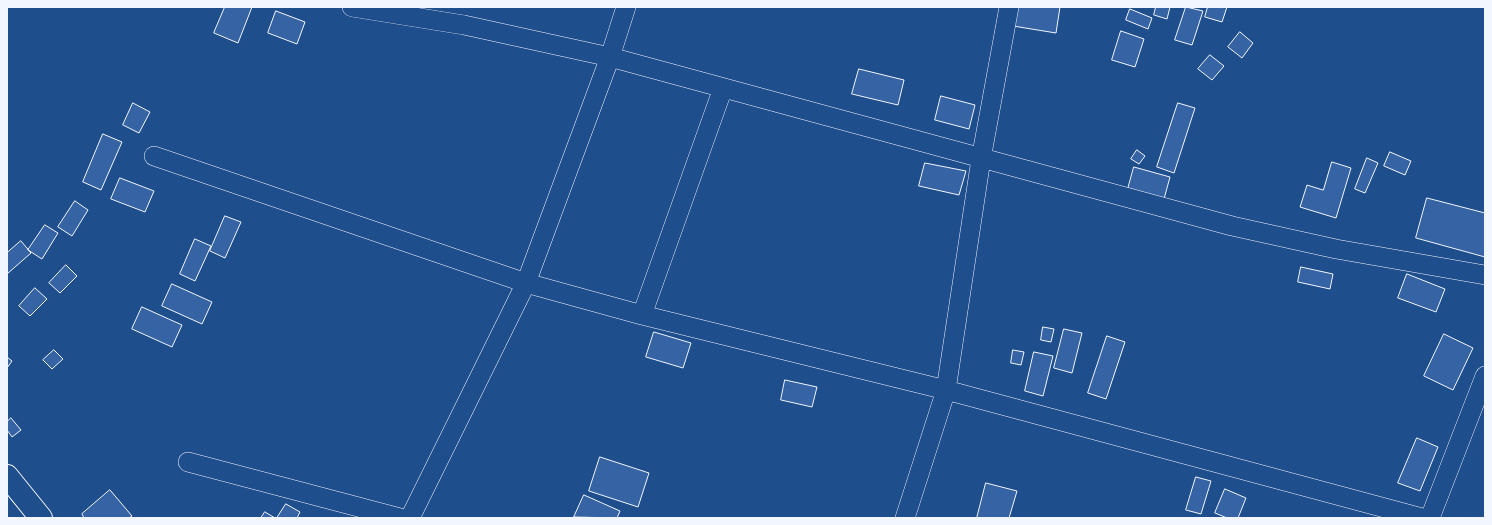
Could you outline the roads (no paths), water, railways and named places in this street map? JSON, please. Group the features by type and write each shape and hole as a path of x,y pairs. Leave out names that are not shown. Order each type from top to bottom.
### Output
{"main road":[{"path":"7,476 40,518"}],"street":[{"path":"352,7 464,25 610,58 1232,226 1336,249 1485,275"},
{"path":"410,518 526,283 610,58 626,7"},
{"path":"905,518 946,390 981,159 1009,7"},
{"path":"642,315 723,88"},
{"path":"154,156 526,283 642,315 946,390 1422,518"},
{"path":"1430,518 1485,376"},
{"path":"188,462 400,518"}]}
